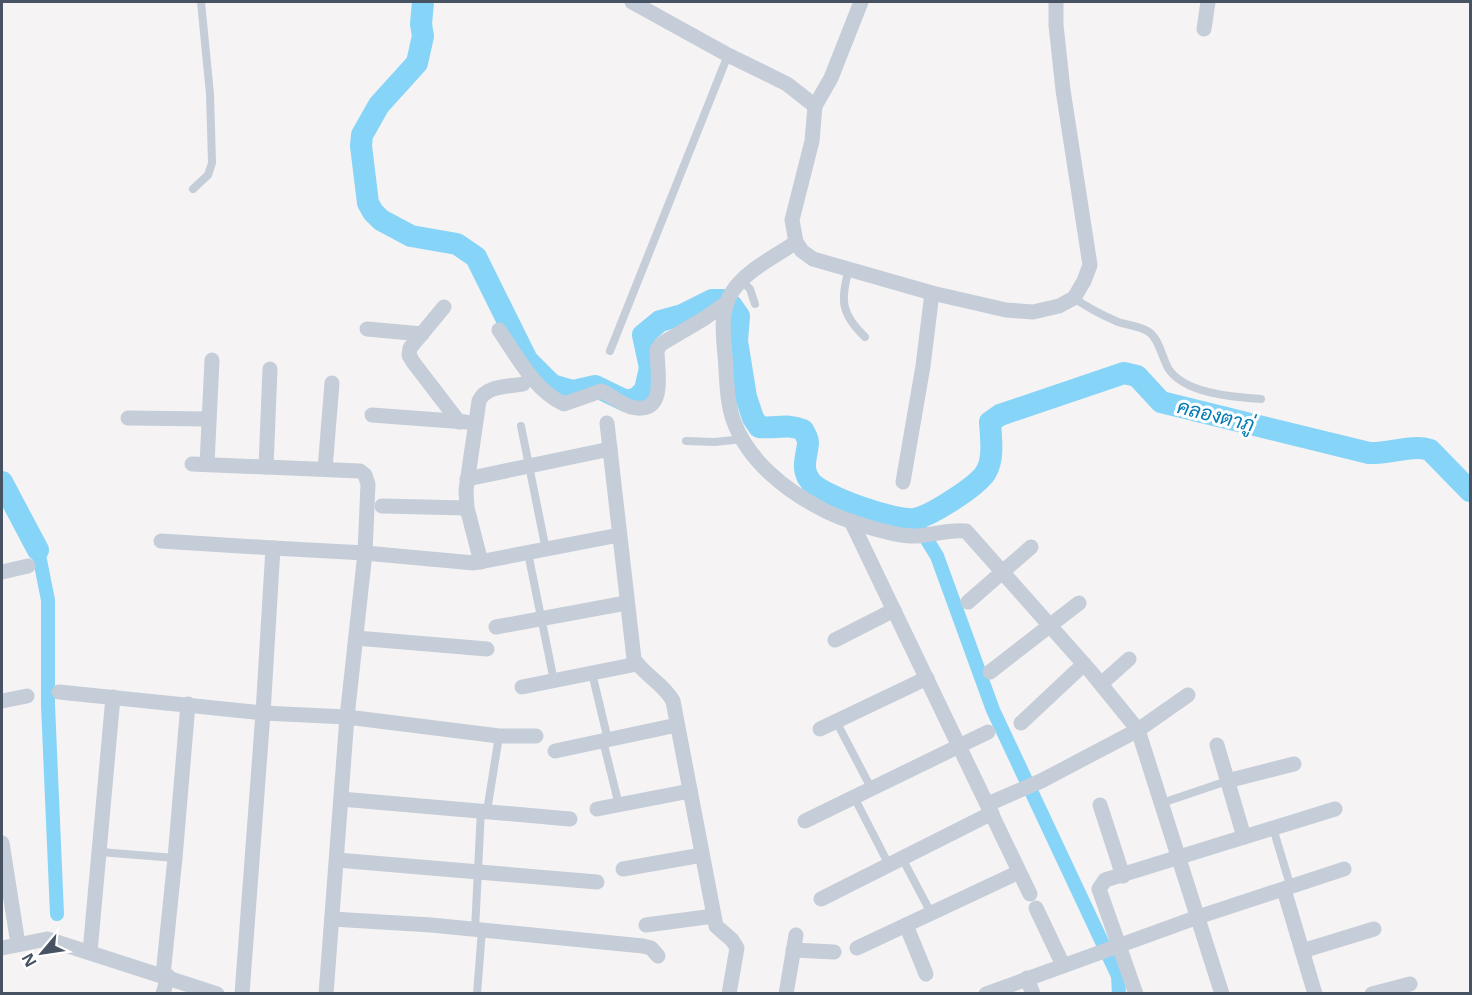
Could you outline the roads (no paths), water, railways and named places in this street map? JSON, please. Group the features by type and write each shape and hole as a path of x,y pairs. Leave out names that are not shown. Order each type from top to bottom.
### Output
{"street":[{"path":"632,2 650,6 728,55 787,84 815,106"},
{"path":"861,2 831,78 815,106 812,141 792,220 796,242 802,251 813,259 1006,310 1033,312 1059,306 1074,298 1090,265 1063,90 1056,25 1056,2"},
{"path":"1204,29 1208,2"},
{"path":"499,330 536,382 556,400 564,404 601,391 630,406 643,408 653,404 658,397 657,350 661,344 726,303 741,280 796,242"},
{"path":"903,482 923,366 932,292"},
{"path":"726,303 722,330 729,398 734,422 747,447 776,479 820,509 864,526 912,536 956,530 966,531 1084,664 1138,730 1222,993"},
{"path":"444,307 410,348 409,355 467,423"},
{"path":"367,329 422,334"},
{"path":"212,360 209,419 199,464 360,471 365,475 368,484 365,553 347,717 326,993"},
{"path":"266,467 270,369"},
{"path":"325,470 332,383"},
{"path":"481,562 467,508 467,423 482,395 489,390 524,384"},
{"path":"372,415 467,423"},
{"path":"128,418 209,419"},
{"path":"607,423 634,659 641,670 668,691 673,701 716,926 732,940 737,948 729,993"},
{"path":"467,479 610,448"},
{"path":"382,506 467,508"},
{"path":"851,520 990,808 1062,964"},
{"path":"160,542 481,562 619,535"},
{"path":"968,602 1031,547"},
{"path":"242,993 273,548"},
{"path":"2,572 28,566"},
{"path":"496,627 626,603"},
{"path":"990,672 1079,603"},
{"path":"835,640 894,610"},
{"path":"356,638 488,649"},
{"path":"1101,684 1129,659"},
{"path":"522,687 637,664"},
{"path":"1021,723 1084,664"},
{"path":"820,729 927,678"},
{"path":"59,692 263,713 347,717 498,736 536,736"},
{"path":"821,899 895,862 1021,790 1138,730 1188,695"},
{"path":"2,701 27,696"},
{"path":"90,952 113,697"},
{"path":"163,993 188,704"},
{"path":"555,751 678,725"},
{"path":"805,821 988,732"},
{"path":"1217,745 1244,837"},
{"path":"1227,781 1294,764"},
{"path":"597,809 690,791"},
{"path":"341,799 570,819"},
{"path":"1100,806 1123,876"},
{"path":"1137,993 1109,949 1099,889 1105,880 1335,809"},
{"path":"2,843 18,944"},
{"path":"623,869 702,855"},
{"path":"337,860 597,882"},
{"path":"986,993 1062,964 1344,869"},
{"path":"856,948 1019,872"},
{"path":"1287,889 1315,993"},
{"path":"646,926 714,916"},
{"path":"332,919 643,946 651,948 658,956"},
{"path":"906,925 926,974"},
{"path":"1302,951 1374,929"},
{"path":"2,948 47,939 217,993"},
{"path":"786,993 795,943 834,951"},
{"path":"1027,978 1033,993"},
{"path":"1372,993 1410,984"}],"lane":[{"path":"193,189 208,175 212,163 210,94 201,2"},
{"path":"610,351 728,55"},
{"path":"849,269 842,291 844,308 848,320 865,337"},
{"path":"741,280 750,290 755,303"},
{"path":"1074,298 1088,308 1118,322 1148,332 1156,342 1171,373 1190,387 1261,399"},
{"path":"521,426 546,550"},
{"path":"686,441 715,442 742,439"},
{"path":"528,553 554,681"},
{"path":"592,673 619,805"},
{"path":"836,721 871,788"},
{"path":"477,993 478,871 484,811 498,736"},
{"path":"1162,803 1227,781"},
{"path":"854,797 931,913"},
{"path":"1273,828 1287,889"},
{"path":"100,852 175,858"}],"waterway":[{"name":"คลองตาภู่","path":"423,2 421,24 423,36 417,63 379,105 362,135 361,146 368,203 381,220 411,236 457,244 476,257 527,360 552,385 573,391 595,386 626,401 637,398 645,390 650,368 643,335 660,321 682,315 712,300 723,300 732,306 739,316 737,341 746,397 753,418 759,427 787,427 803,430 808,443 805,468 811,482 844,501 891,516 904,519 921,517 953,500 981,478 989,467 990,461 990,422 1000,415 1124,373 1137,376 1161,402 1369,453 1416,448 1430,450 1470,491"},
{"path":"2,482 38,550"},
{"path":"914,519 937,556 993,710 1118,976 1119,994"},
{"path":"38,550 48,600 48,705 57,914"}]}
